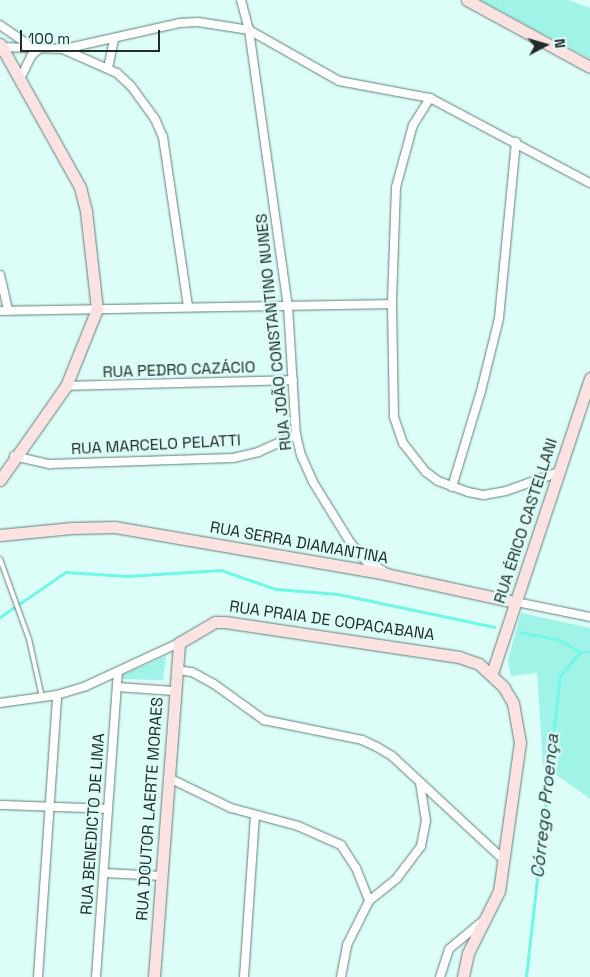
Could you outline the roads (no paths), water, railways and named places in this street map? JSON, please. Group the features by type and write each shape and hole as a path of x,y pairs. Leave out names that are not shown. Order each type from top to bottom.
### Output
{"street":[{"name":"RUA JOÃO CONSTANTINO NUNES","path":"241,0 249,30 288,306 296,435 300,455 332,516 366,560 386,574"},
{"path":"467,0 590,67"},
{"path":"1,46 64,49 180,23 198,22 249,30 339,81 430,98 590,183"},
{"path":"0,25 37,48"},
{"path":"108,68 114,39"},
{"path":"0,480 14,456 66,386 97,309 86,211 80,187 1,46"},
{"path":"20,78 37,48"},
{"path":"64,49 108,68 140,96 163,137 188,306"},
{"path":"430,98 413,125 396,187 392,304 394,417 403,443 413,459 438,481 452,487 484,494 506,491 559,472"},
{"path":"452,487 481,391 498,318 516,142"},
{"path":"0,275 4,311 188,306 392,304"},
{"name":"RUA ÉRICO CASTELLANI","path":"492,673 590,378"},
{"name":"RUA PEDRO CAZÁCIO","path":"66,386 293,380"},
{"name":"RUA MARCELO PELATTI","path":"14,456 50,464 232,458 258,452 296,435"},
{"name":"RUA SERRA DIAMANTINA","path":"0,536 72,528 114,527 386,574 590,617"},
{"name":"RUA PRAIA DE COPACABANA","path":"0,703 57,695 118,672 179,643 215,622 434,652 466,660 492,673"},
{"name":"RUA DOUTOR LAERTE MORAES","path":"154,977 179,643"},
{"path":"177,670 192,672 214,684 264,720 362,740 377,747 392,756 503,859"},
{"name":"RUA BENEDICTO DE LIMA","path":"96,977 118,672"},
{"path":"463,977 468,953 499,891 520,742 512,703 492,673"},
{"path":"117,687 174,691"},
{"path":"38,977 57,695"},
{"path":"169,778 230,808 298,826 341,845 356,868 369,901"},
{"path":"341,977 347,945 369,901 396,878 421,846 426,821 420,784"},
{"path":"0,805 108,809"},
{"path":"244,977 255,816"},
{"path":"104,873 163,876"},
{"path":"440,977 449,949 472,927 486,918"}],"lane":[{"path":"0,559 29,639 42,697"}],"waterway":[{"path":"0,617 66,572 127,576 221,570 276,589 338,594 495,627"},
{"path":"520,632 560,640 580,652"},
{"name":"Córrego Proença","path":"526,977 560,676 580,652 590,652"}]}
